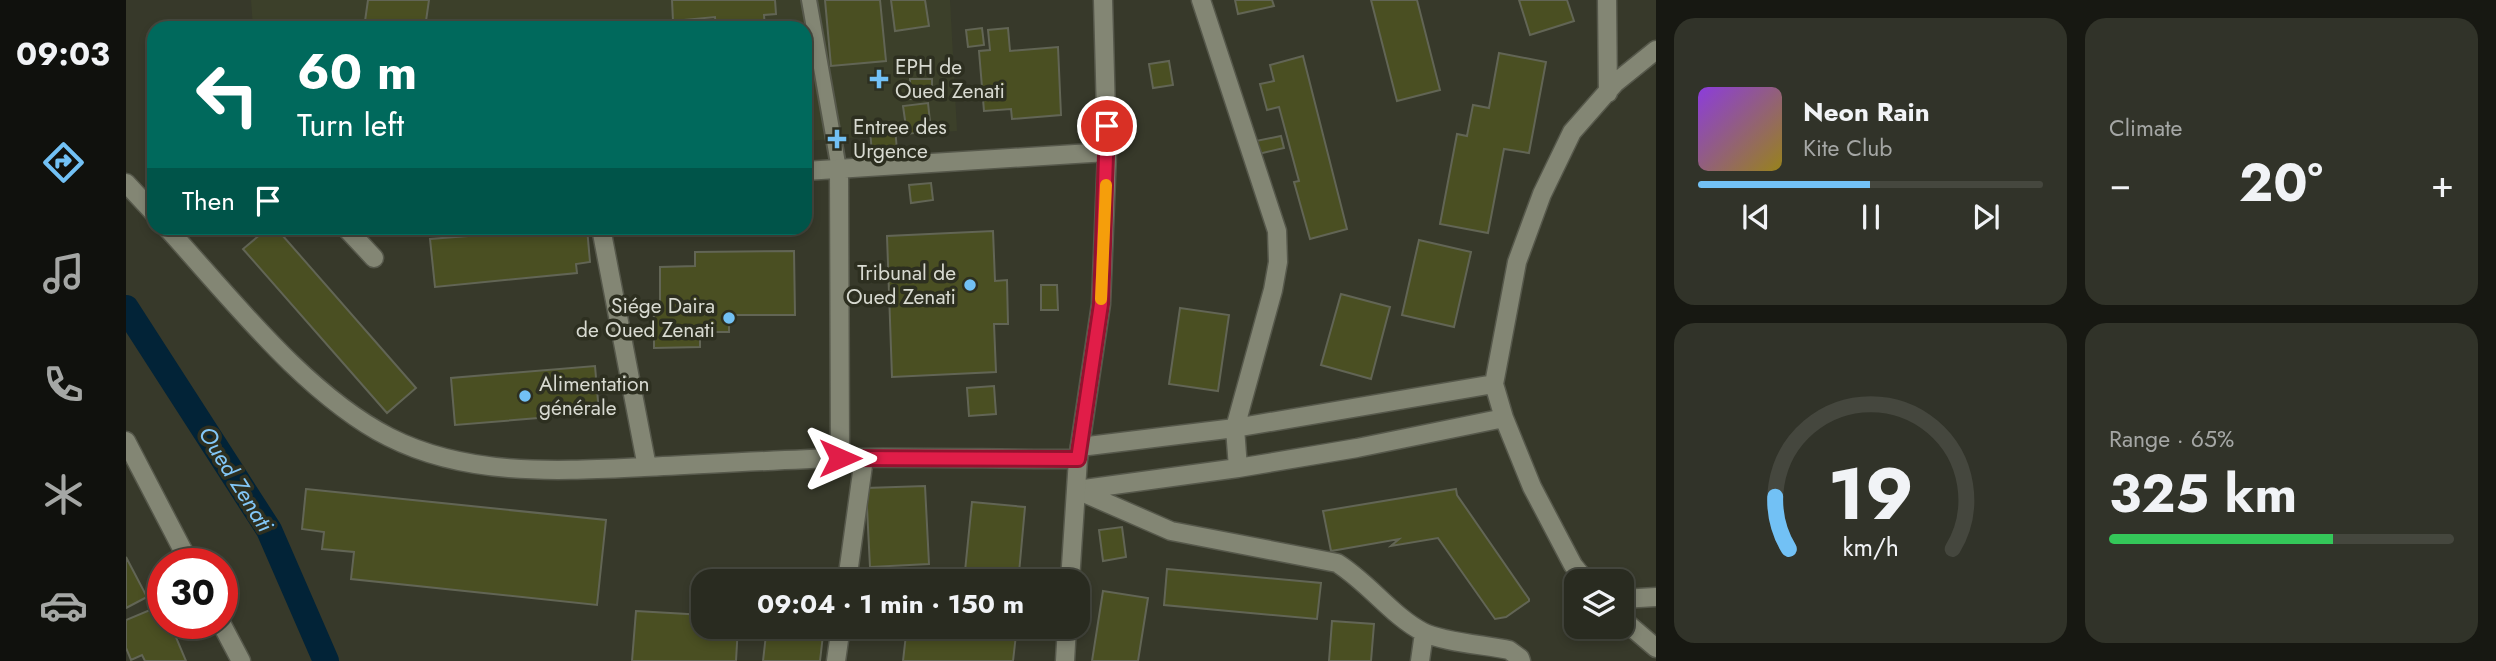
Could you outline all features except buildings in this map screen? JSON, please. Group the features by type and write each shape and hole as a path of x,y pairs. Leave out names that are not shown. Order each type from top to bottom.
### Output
{"street":[{"path":"1071,569 1079,453 1101,304 1107,152 1103,0"},
{"path":"1201,0 1277,231 1278,262 1273,290 1236,428 1238,468"},
{"path":"1607,0 1608,93"},
{"path":"1576,569 1532,487 1504,418 1494,384 1517,262 1542,194 1572,132 1615,83 1656,50"},
{"path":"812,171 1107,152"},
{"path":"839,169 840,458"},
{"path":"126,183 147,206"},
{"path":"173,235 279,349 334,402 389,437 435,456 490,468 561,470 840,458 1079,453 1494,384"},
{"path":"353,235 374,258"},
{"path":"602,235 647,467"},
{"path":"1076,490 1238,468 1357,448 1504,418"},
{"path":"126,441 182,548"},
{"path":"849,569 864,458"},
{"path":"1076,490 1171,531 1337,563 1357,575 1424,633 1509,650 1521,661"},
{"path":"1634,598 1656,597"},
{"path":"1634,630 1656,648"},
{"path":"1420,661 1424,633"},
{"path":"229,639 240,661"},
{"path":"836,661 839,639"},
{"path":"1065,661 1066,639"}],"lane":[{"path":"809,0 839,169"}],"shaded area":[{"name":"EPH de Oued Zenati","path":"251,0 950,0 957,131 812,141 812,21 252,21"}],"waterway":[{"name":"Oued Zenati","path":"126,308 269,530 326,661"}],"slow traffic":[{"path":"1101,299 1106,185"}],"place":[{"name":"EPH de Oued Zenati","path":"879,79"},
{"name":"Entree des Urgence","path":"837,139"},
{"name":"Tribunal de Oued Zenati","path":"970,285"},
{"name":"Siége Daira de Oued Zenati","path":"729,318"},
{"name":"Alimentation générale","path":"525,396"}],"route":[{"path":"840,458 1078,459 1101,304 1107,126"}]}
